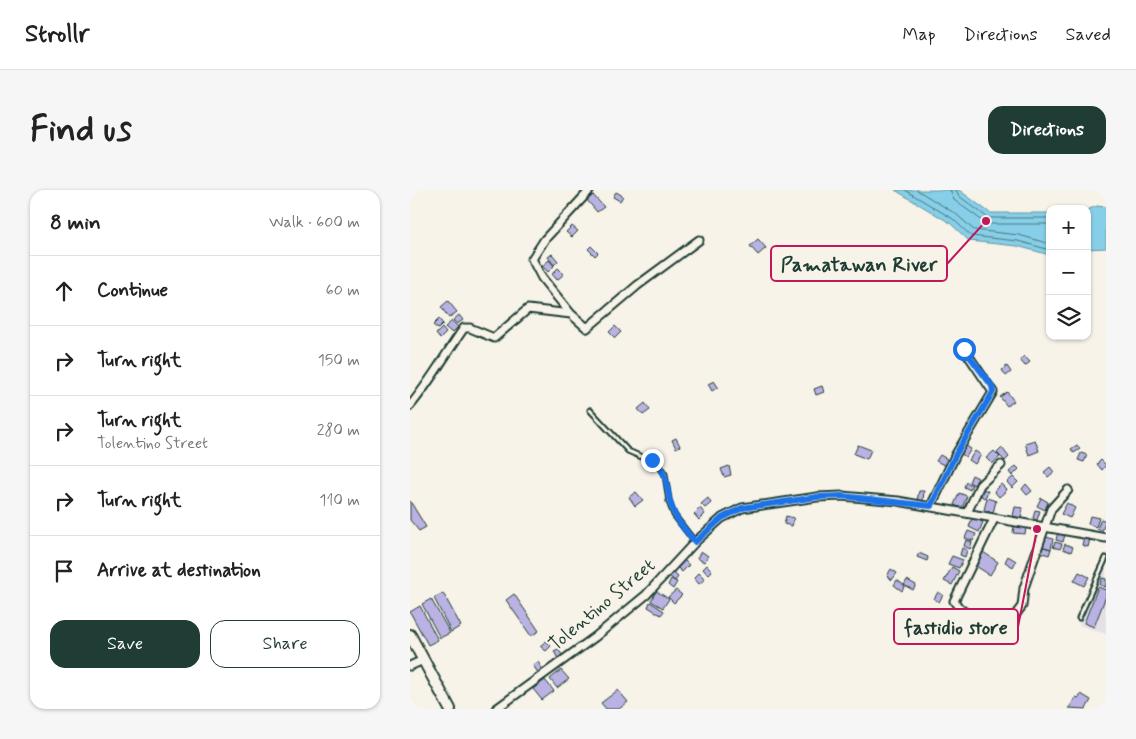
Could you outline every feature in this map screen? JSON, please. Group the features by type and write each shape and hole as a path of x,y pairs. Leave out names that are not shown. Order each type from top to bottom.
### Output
{"street":[{"path":"590,190 545,239 532,258 542,278 571,314 587,328 638,285 699,240"},
{"path":"410,406 432,379 435,370 464,328 470,328 494,338 528,309 571,314"},
{"path":"931,506 956,454 993,392 992,386 964,349"},
{"path":"967,513 980,485 1001,465"},
{"path":"994,519 954,601 960,609 994,630 1007,626 1022,606 1024,588 1051,509 1068,490"},
{"name":"Tolentino Street","path":"496,709 602,631 646,595 695,542 732,512 742,508 842,496 931,506 1106,538"},
{"path":"410,635 450,709"},
{"path":"410,666 423,660"}],"lane":[{"path":"590,410 628,451 658,464 665,474 669,502 674,515 695,542"},
{"path":"1079,618 1106,558"}],"shaded area":[{"path":"1106,559 1106,634 1079,625"}],"water":[{"path":"895,190 959,190 990,213 1046,213 1046,254 1017,246 969,241 950,223"},
{"path":"1097,206 1106,207 1106,248 1091,249 1091,208"}],"building":[{"path":"616,192 623,196 620,201 613,197"},
{"path":"593,195 604,207 597,212 587,200"},
{"path":"572,226 578,231 572,237 566,232"},
{"path":"758,239 766,248 758,255 750,246"},
{"path":"591,246 598,253 595,256 588,249"},
{"path":"552,254 558,261 554,265 548,257"},
{"path":"549,260 554,266 548,272 542,266"},
{"path":"558,268 564,274 557,280 552,274"},
{"path":"448,301 457,312 449,318 441,307"},
{"path":"459,315 463,320 457,324 453,320"},
{"path":"439,319 443,324 438,329 433,325"},
{"path":"452,321 458,327 452,333 445,327"},
{"path":"615,326 621,332 615,338 609,332"},
{"path":"442,328 446,333 440,339 436,334"},
{"path":"971,340 975,346 968,352 964,346"},
{"path":"1024,356 1030,362 1025,366 1020,360"},
{"path":"1007,366 1011,372 1006,376 1002,370"},
{"path":"714,381 718,387 712,391 708,384"},
{"path":"822,386 824,392 816,395 814,389"},
{"path":"1007,392 1014,401 1007,406 1000,397"},
{"path":"645,403 650,410 643,415 638,409"},
{"path":"676,438 680,446 676,448 672,440"},
{"path":"1035,440 1039,451 1029,455 1025,443"},
{"path":"963,444 971,449 966,457 958,452"},
{"path":"858,445 871,450 867,459 854,454"},
{"path":"1077,445 1080,449 1074,453 1071,449"},
{"path":"1002,448 1009,457 1005,461 997,453"},
{"path":"975,451 981,455 975,464 969,460"},
{"path":"994,451 1000,457 992,464 986,458"},
{"path":"1081,453 1087,455 1084,462 1078,460"},
{"path":"940,455 947,459 944,465 936,461"},
{"path":"1101,460 1106,465 1102,470 1097,464"},
{"path":"729,466 731,475 724,477 721,469"},
{"path":"1016,466 1019,469 1012,476 1009,472"},
{"path":"1050,467 1054,472 1048,477 1044,472"},
{"path":"972,475 978,478 974,485 969,482"},
{"path":"1013,477 1018,482 1012,488 1007,482"},
{"path":"966,482 972,485 970,490 964,487"},
{"path":"1001,484 1007,490 999,497 994,491"},
{"path":"1026,484 1032,491 1027,495 1022,489"},
{"path":"983,489 988,491 985,498 981,496"},
{"path":"919,491 924,491 923,501 917,501"},
{"path":"636,492 643,500 635,506 629,497"},
{"path":"959,493 967,496 962,508 954,505"},
{"path":"708,498 711,503 705,508 701,504"},
{"path":"987,498 996,501 993,513 984,510"},
{"path":"1041,498 1048,502 1045,510 1037,506"},
{"path":"410,501 426,527 419,531 410,520"},
{"path":"1067,503 1075,508 1070,518 1061,514"},
{"path":"1015,507 1023,508 1021,518 1013,516"},
{"path":"700,508 705,514 699,520 694,514"},
{"path":"1035,510 1040,511 1037,520 1033,519"},
{"path":"786,516 794,518 792,526 784,524"},
{"path":"1090,516 1099,518 1096,527 1088,524"},
{"path":"972,518 983,522 979,532 969,527"},
{"path":"1101,519 1106,521 1102,531 1097,529"},
{"path":"1014,525 1026,527 1025,534 1013,533"},
{"path":"968,531 976,534 973,541 965,538"},
{"path":"1058,532 1065,534 1063,542 1056,540"},
{"path":"1043,536 1053,539 1051,549 1040,546"},
{"path":"1084,537 1090,539 1088,547 1082,545"},
{"path":"966,540 972,542 970,549 964,546"},
{"path":"1055,542 1062,544 1060,549 1053,547"},
{"path":"1065,544 1073,547 1071,552 1063,549"},
{"path":"1040,546 1051,549 1049,555 1039,552"},
{"path":"962,548 967,550 965,557 960,555"},
{"path":"701,551 708,556 704,562 697,558"},
{"path":"983,552 998,562 990,575 974,565"},
{"path":"919,553 928,557 927,561 917,557"},
{"path":"952,556 963,560 959,568 948,564"},
{"path":"1008,556 1016,561 1013,567 1005,562"},
{"path":"684,560 689,565 682,572 677,567"},
{"path":"707,565 712,571 708,575 703,569"},
{"path":"952,567 959,571 952,585 944,581"},
{"path":"891,569 897,573 892,580 887,576"},
{"path":"671,571 678,577 675,581 668,575"},
{"path":"1079,572 1089,577 1084,586 1074,581"},
{"path":"699,573 705,579 699,584 694,578"},
{"path":"1102,578 1106,579 1106,587 1100,585"},
{"path":"671,579 677,582 673,589 668,585"},
{"path":"897,580 905,586 902,591 894,585"},
{"path":"907,580 916,585 913,590 904,585"},
{"path":"1098,587 1106,590 1106,596 1094,627 1084,623"},
{"path":"676,590 682,595 674,603 668,597"},
{"path":"656,591 669,599 663,608 651,601"},
{"path":"938,592 943,595 939,602 934,599"},
{"path":"443,593 461,626 451,632 434,598"},
{"path":"514,594 539,631 531,636 506,600"},
{"path":"431,599 450,633 440,638 422,604"},
{"path":"650,602 664,611 661,615 648,607"},
{"path":"420,606 438,640 428,645 410,612"},
{"path":"953,608 965,615 958,626 946,618"},
{"path":"546,641 551,646 546,651 540,646"},
{"path":"558,649 563,656 558,659 554,651"},
{"path":"538,662 543,670 538,673 533,665"},
{"path":"561,670 569,679 557,688 550,679"},
{"path":"545,680 554,691 542,700 533,689"},
{"path":"618,690 628,702 619,709 606,709 601,703"},
{"path":"1081,694 1091,700 1086,709 1069,708 1076,697 1079,698"}],"place":[{"name":"Pamatawan River","path":"986,221"},
{"name":"fastidio store","path":"1037,529"}],"route":[{"path":"652,460 658,464 665,474 669,502 674,515 695,542 722,518 742,508 817,497 842,496 931,506 956,454 993,392 992,386 964,349"}]}
